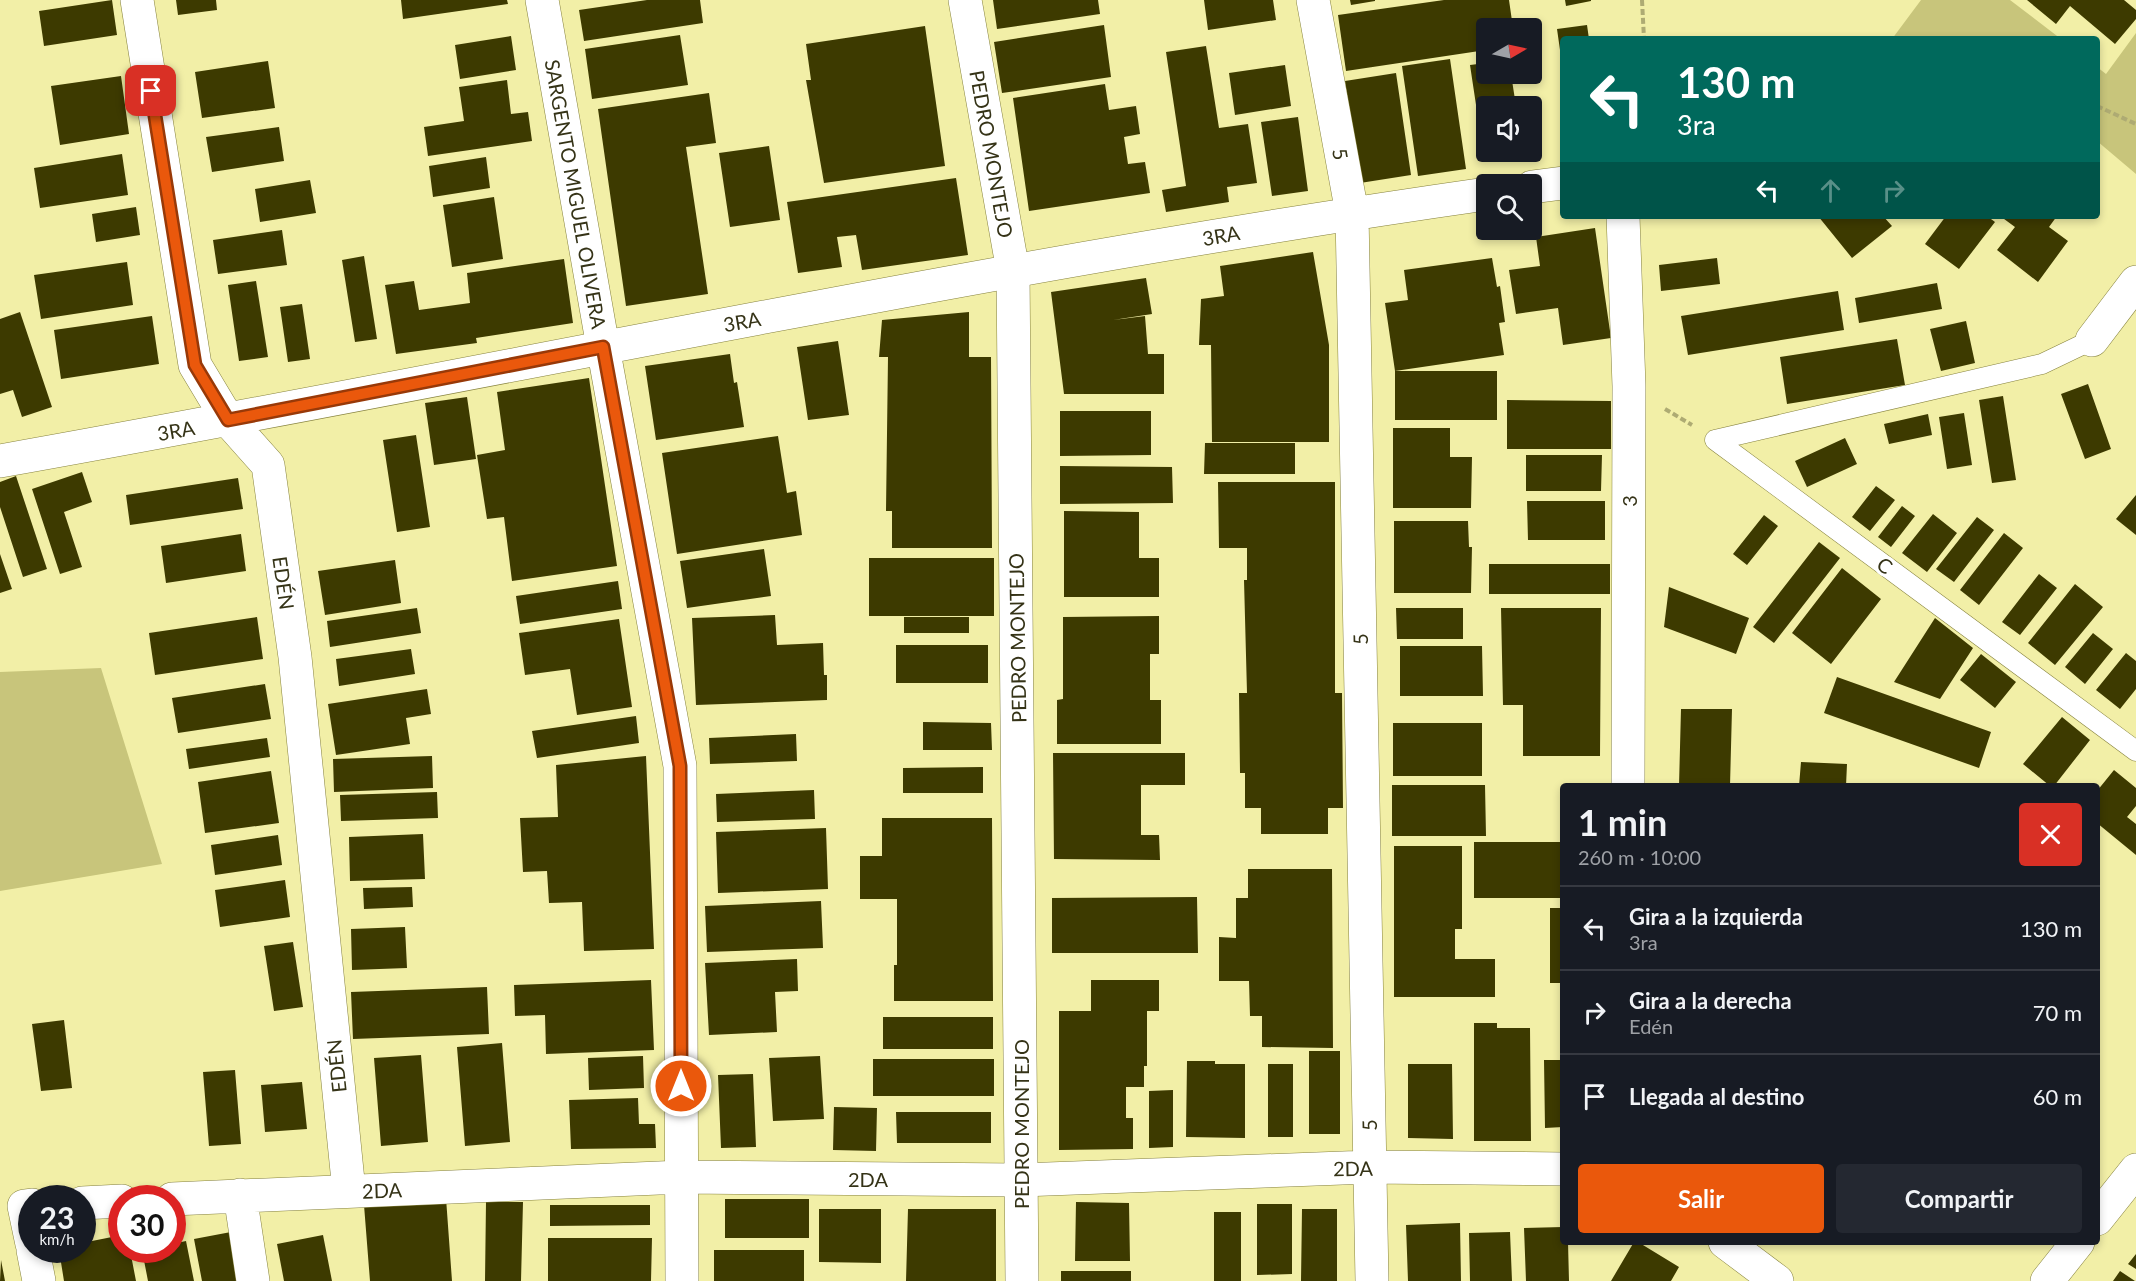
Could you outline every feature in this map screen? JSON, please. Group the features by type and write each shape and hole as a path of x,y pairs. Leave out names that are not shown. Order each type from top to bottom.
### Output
{"street":[{"name":"EDÉN","path":"136,0 195,365 228,420 268,465 295,657 349,1191"},
{"name":"SARGENTO MIGUEL OLIVERA","path":"542,0 680,766 682,1281"},
{"name":"PEDRO MONTEJO","path":"964,0 1013,271 1022,1281"},
{"name":"5","path":"1313,0 1352,213 1371,1281"},
{"path":"1542,186 1560,183"},
{"name":"3RA","path":"0,460 228,420 1013,271 1352,213 1476,195"},
{"name":"3","path":"1623,219 1629,386 1628,783"},
{"path":"2092,340 2136,282"},
{"name":"2DA","path":"186,1198 682,1177 1021,1180 1369,1167 1560,1169"},
{"path":"2100,1215 2136,1170"},
{"path":"240,1196 253,1281"},
{"path":"1729,1245 1777,1281"},
{"path":"2047,1281 2076,1245"},
{"path":"36,1263 39,1281"}],"lane":[{"path":"1715,440 2042,364 2092,340"},
{"name":"C","path":"1715,440 2136,751"}],"path":[{"path":"1642,0 1644,36"},
{"path":"2100,107 2136,124"},
{"path":"1629,386 1715,440"}],"shaded area":[{"path":"1921,0 2010,0 2057,36 1894,36"},
{"path":"2136,33 2136,174 2100,144 2100,69 2106,74"},
{"path":"101,668 162,864 0,891 0,672"}],"building":[{"path":"112,0 117,35 44,46 39,11"},
{"path":"176,0 216,0 217,10 178,15"},
{"path":"401,0 507,0 508,4 403,19"},
{"path":"647,0 700,0 703,23 584,41 579,10"},
{"path":"993,0 1098,0 1100,14 997,29"},
{"path":"1204,0 1273,0 1276,20 1208,30"},
{"path":"1350,0 1375,0 1375,1 1351,5"},
{"path":"1444,0 1509,0 1512,18 1476,18 1476,52 1346,71 1338,15"},
{"path":"1565,0 1591,0 1591,1 1566,6"},
{"path":"2027,0 2124,0 2136,10 2136,19 2115,44 2070,6 2056,24"},
{"path":"1104,25 1111,77 1002,93 994,42"},
{"path":"1587,25 1589,36 1560,36 1560,50 1557,29"},
{"path":"925,26 945,166 824,183 806,80 811,80 806,44"},
{"path":"680,35 688,85 592,99 585,49"},
{"path":"511,36 516,70 460,79 455,45"},
{"path":"1206,46 1219,128 1248,124 1257,183 1227,187 1229,202 1166,212 1162,190 1186,186 1166,52"},
{"path":"1450,59 1466,169 1418,176 1402,66"},
{"path":"268,61 275,108 202,118 195,72"},
{"path":"1476,64 1476,84 1513,84 1514,96 1476,96 1476,105 1470,65"},
{"path":"1285,65 1291,106 1235,115 1229,73"},
{"path":"1396,73 1411,175 1360,183 1345,81"},
{"path":"121,76 129,134 60,145 51,86"},
{"path":"507,80 511,114 528,112 532,141 428,156 424,127 464,121 459,87"},
{"path":"1105,84 1109,110 1136,106 1140,134 1124,137 1128,164 1145,162 1150,193 1029,211 1013,98"},
{"path":"709,93 716,143 686,147 708,294 626,306 598,109"},
{"path":"1298,117 1308,191 1272,196 1261,122"},
{"path":"279,127 284,161 212,172 206,137"},
{"path":"769,146 780,220 730,227 719,153"},
{"path":"122,154 128,195 40,208 34,168"},
{"path":"486,157 490,188 433,197 429,166"},
{"path":"956,178 968,255 862,270 856,235 837,237 842,267 798,273 787,202"},
{"path":"310,180 316,213 260,222 255,189"},
{"path":"494,197 503,259 452,267 443,205"},
{"path":"136,207 140,235 96,242 92,214"},
{"path":"1820,219 1886,219 1892,226 1852,258"},
{"path":"1944,219 1991,219 1995,222 1959,269 1925,244"},
{"path":"2004,219 2055,219 2049,227 2068,241 2038,282 1997,250 2015,227"},
{"path":"1595,228 1611,338 1563,345 1558,308 1516,314 1509,270 1540,266 1536,240 1542,240 1542,236"},
{"path":"282,230 287,265 218,274 213,240"},
{"path":"1313,252 1329,345 1329,442 1212,442 1211,345 1199,345 1201,299 1224,296 1220,266"},
{"path":"364,256 377,339 355,342 342,260"},
{"path":"1492,258 1497,287 1500,286 1505,322 1499,323 1504,355 1395,371 1385,303 1408,300 1404,270"},
{"path":"1717,258 1720,284 1661,291 1659,265"},
{"path":"564,259 573,323 476,338 477,343 396,354 385,285 414,281 419,310 470,303 467,273"},
{"path":"127,262 133,305 41,319 34,275"},
{"path":"1146,278 1152,314 1113,320 1145,316 1148,354 1164,354 1164,394 1064,394 1051,292"},
{"path":"256,281 268,357 239,361 228,285"},
{"path":"1937,283 1942,309 1859,323 1855,298"},
{"path":"1838,291 1844,330 1688,355 1681,316"},
{"path":"302,304 310,359 288,362 280,307"},
{"path":"20,312 52,407 22,417 13,390 0,394 0,319"},
{"path":"969,312 969,357 991,357 992,548 892,548 892,511 886,511 888,357 879,357 882,320"},
{"path":"152,316 159,364 61,379 54,330"},
{"path":"1966,321 1975,363 1941,371 1930,329"},
{"path":"1897,339 1905,385 1787,404 1780,357"},
{"path":"838,341 849,415 808,420 797,347"},
{"path":"730,354 744,427 656,440 645,366"},
{"path":"1395,371 1497,371 1497,420 1395,420"},
{"path":"589,378 617,566 512,581 504,517 487,519 477,455 505,450 497,392"},
{"path":"2088,384 2111,449 2085,459 2061,394"},
{"path":"2003,396 2016,480 1992,483 1979,400"},
{"path":"467,397 476,459 434,465 425,403"},
{"path":"1507,400 1611,401 1611,449 1507,449"},
{"path":"1060,411 1151,411 1151,455 1060,456"},
{"path":"1964,413 1972,465 1947,469 1939,417"},
{"path":"1928,414 1932,435 1889,444 1884,424"},
{"path":"1393,428 1450,428 1450,457 1472,457 1471,508 1393,508"},
{"path":"416,435 430,527 397,532 383,440"},
{"path":"778,436 787,493 796,491 802,535 677,554 662,453"},
{"path":"1845,438 1857,464 1807,487 1795,461"},
{"path":"1205,443 1295,443 1295,474 1204,474"},
{"path":"1526,455 1602,455 1601,491 1526,491"},
{"path":"1060,466 1172,467 1173,503 1060,504"},
{"path":"82,472 92,502 64,512 82,567 60,574 32,489"},
{"path":"16,476 47,569 23,577 0,507 0,482"},
{"path":"238,478 243,509 130,525 126,495"},
{"path":"1218,482 1335,482 1335,693 1342,693 1343,808 1328,808 1328,834 1261,834 1261,808 1245,808 1245,773 1240,773 1239,693 1247,693 1244,580 1247,580 1247,548 1219,548"},
{"path":"1876,486 1895,500 1870,531 1852,517"},
{"path":"2136,495 2136,535 2116,519"},
{"path":"1527,501 1605,501 1605,540 1528,540"},
{"path":"1902,506 1915,516 1891,547 1878,537"},
{"path":"1064,511 1139,512 1139,558 1159,558 1159,597 1064,597"},
{"path":"1933,514 1957,533 1927,572 1902,553"},
{"path":"1764,515 1778,526 1747,565 1733,554"},
{"path":"1977,517 1994,530 1954,582 1936,569"},
{"path":"1394,521 1468,521 1469,547 1472,547 1471,593 1394,593"},
{"path":"2004,533 2023,548 1979,605 1960,590"},
{"path":"241,534 246,571 166,583 161,546"},
{"path":"1819,542 1840,558 1774,643 1753,627"},
{"path":"764,549 771,596 687,608 680,561"},
{"path":"0,554 12,589 0,593"},
{"path":"869,558 994,558 994,616 869,616"},
{"path":"395,560 401,603 325,615 318,571"},
{"path":"1489,564 1610,564 1610,594 1489,594"},
{"path":"1842,568 1881,599 1831,664 1792,633"},
{"path":"2039,574 2057,588 2020,635 2002,622"},
{"path":"618,581 622,609 520,624 516,596"},
{"path":"2075,584 2103,607 2055,665 2028,643"},
{"path":"1669,587 1749,618 1736,654 1664,627"},
{"path":"417,608 421,633 330,647 327,621"},
{"path":"1396,608 1463,608 1463,639 1397,639"},
{"path":"1501,608 1601,608 1600,756 1523,756 1523,705 1503,705"},
{"path":"775,615 777,645 823,643 827,700 696,705 692,618"},
{"path":"1159,616 1159,654 1150,654 1150,700 1161,700 1161,744 1057,744 1057,700 1063,699 1063,617"},
{"path":"257,617 263,659 155,675 149,633"},
{"path":"904,617 969,617 969,633 904,633"},
{"path":"1935,618 1973,648 1940,699 1894,682"},
{"path":"619,619 632,707 577,715 570,669 525,675 519,633"},
{"path":"2093,633 2113,649 2085,684 2065,667"},
{"path":"896,645 988,645 988,683 896,683"},
{"path":"1400,646 1482,646 1483,696 1400,696"},
{"path":"411,649 415,674 339,686 336,659"},
{"path":"2126,653 2136,661 2136,689 2120,709 2096,690"},
{"path":"1981,654 2016,682 1995,708 1960,680"},
{"path":"1837,677 1991,732 1979,768 1824,713"},
{"path":"265,684 271,719 178,733 172,698"},
{"path":"427,689 431,714 406,718 410,744 336,755 328,704"},
{"path":"1681,709 1732,709 1730,783 1679,783"},
{"path":"636,716 639,743 537,758 532,731"},
{"path":"2062,717 2090,740 2056,783 2046,783 2023,764"},
{"path":"923,722 991,723 992,750 923,750"},
{"path":"1393,723 1482,723 1482,776 1393,776"},
{"path":"796,734 797,761 710,764 709,738"},
{"path":"267,738 270,757 189,769 186,749"},
{"path":"1053,753 1185,753 1185,785 1141,785 1141,835 1159,835 1160,860 1054,859"},
{"path":"432,756 433,788 334,792 333,759"},
{"path":"646,756 654,949 584,951 582,902 549,903 547,871 523,872 520,818 558,817 556,765"},
{"path":"1801,762 1847,764 1846,783 1799,783"},
{"path":"983,767 983,793 903,793 903,768"},
{"path":"2114,770 2136,788 2136,806 2127,817 2136,824 2136,855 2100,825 2100,787"},
{"path":"271,771 279,823 205,833 198,782"},
{"path":"1392,785 1485,785 1486,836 1392,836"},
{"path":"814,790 815,819 717,822 716,794"},
{"path":"437,792 438,818 341,821 340,795"},
{"path":"882,818 992,818 993,1001 894,1001 894,965 897,965 897,899 860,899 860,856 882,856"},
{"path":"826,828 828,889 718,893 716,832"},
{"path":"423,834 425,879 350,881 349,837"},
{"path":"278,835 282,865 215,875 211,845"},
{"path":"1474,842 1560,842 1560,898 1474,898"},
{"path":"1394,846 1462,846 1462,929 1455,929 1455,959 1495,959 1495,997 1394,997"},
{"path":"1248,869 1332,869 1333,1048 1262,1047 1262,1016 1250,1016 1249,981 1219,981 1219,937 1236,938 1236,898 1248,898"},
{"path":"285,880 290,917 220,927 215,890"},
{"path":"412,887 413,907 364,909 363,888"},
{"path":"1197,897 1198,953 1052,953 1052,898"},
{"path":"821,901 823,948 707,952 705,906"},
{"path":"1550,908 1560,908 1560,983 1550,983"},
{"path":"405,927 407,968 352,970 351,929"},
{"path":"293,942 303,1007 274,1011 264,946"},
{"path":"797,959 798,991 775,992 777,1032 709,1035 705,963"},
{"path":"651,980 654,1050 546,1054 545,1015 515,1016 514,985"},
{"path":"1091,980 1159,980 1159,1011 1147,1011 1147,1066 1144,1066 1144,1087 1126,1087 1126,1118 1133,1118 1133,1149 1059,1150 1059,1011 1091,1011"},
{"path":"487,987 489,1034 353,1039 351,992"},
{"path":"883,1017 993,1017 993,1049 883,1049"},
{"path":"64,1020 72,1088 41,1091 32,1024"},
{"path":"1474,1023 1497,1023 1497,1028 1530,1028 1531,1141 1474,1141"},
{"path":"502,1043 510,1142 465,1146 457,1047"},
{"path":"1309,1051 1340,1051 1340,1134 1309,1134"},
{"path":"421,1055 428,1142 381,1146 374,1058"},
{"path":"643,1056 644,1088 589,1090 588,1058"},
{"path":"820,1056 824,1119 773,1121 769,1058"},
{"path":"873,1059 994,1059 994,1096 873,1096"},
{"path":"1544,1060 1560,1060 1560,1127 1545,1128"},
{"path":"1187,1061 1245,1064 1245,1138 1186,1137"},
{"path":"1268,1064 1293,1064 1293,1137 1268,1137"},
{"path":"1408,1064 1452,1064 1453,1139 1408,1138"},
{"path":"235,1070 241,1144 209,1146 203,1072"},
{"path":"753,1074 756,1147 721,1148 718,1075"},
{"path":"302,1082 307,1129 265,1132 261,1085"},
{"path":"1173,1090 1173,1147 1149,1148 1149,1091"},
{"path":"638,1098 639,1124 655,1124 656,1148 571,1149 569,1100"},
{"path":"834,1107 877,1108 876,1151 833,1150"},
{"path":"896,1112 991,1112 991,1143 897,1143"},
{"path":"446,1198 452,1281 370,1281 364,1205"},
{"path":"725,1199 809,1199 809,1238 725,1238"},
{"path":"486,1202 523,1202 521,1281 485,1281"},
{"path":"1076,1202 1129,1203 1130,1261 1075,1261"},
{"path":"1257,1204 1292,1204 1292,1274 1257,1275"},
{"path":"550,1205 650,1205 650,1225 550,1226"},
{"path":"819,1209 881,1209 881,1263 819,1262"},
{"path":"908,1209 996,1209 996,1281 906,1281"},
{"path":"1302,1209 1337,1209 1337,1281 1301,1281"},
{"path":"1214,1212 1241,1212 1241,1281 1214,1281"},
{"path":"1460,1223 1461,1281 1408,1281 1406,1225"},
{"path":"1560,1227 1560,1245 1568,1245 1569,1281 1526,1281 1524,1228"},
{"path":"231,1232 240,1281 202,1281 194,1239"},
{"path":"1510,1232 1512,1281 1470,1281 1469,1233"},
{"path":"323,1235 332,1281 284,1281 277,1244"},
{"path":"108,1238 108,1263 133,1263 136,1281 64,1281 61,1263 96,1263 96,1240"},
{"path":"548,1238 652,1238 651,1281 548,1281"},
{"path":"186,1241 194,1281 148,1281 145,1263 186,1263"},
{"path":"1632,1245 1643,1245 1679,1267 1671,1281 1611,1281"},
{"path":"714,1250 804,1250 804,1281 714,1281"},
{"path":"2136,1254 2136,1269 2128,1264"},
{"path":"1,1260 5,1281 0,1281"},
{"path":"1061,1271 1131,1271 1131,1281 1061,1281"},
{"path":"2120,1271 2135,1281 2113,1281"}],"route":[{"path":"151,91 195,365 228,420 603,347 680,766 681,1086"}]}
